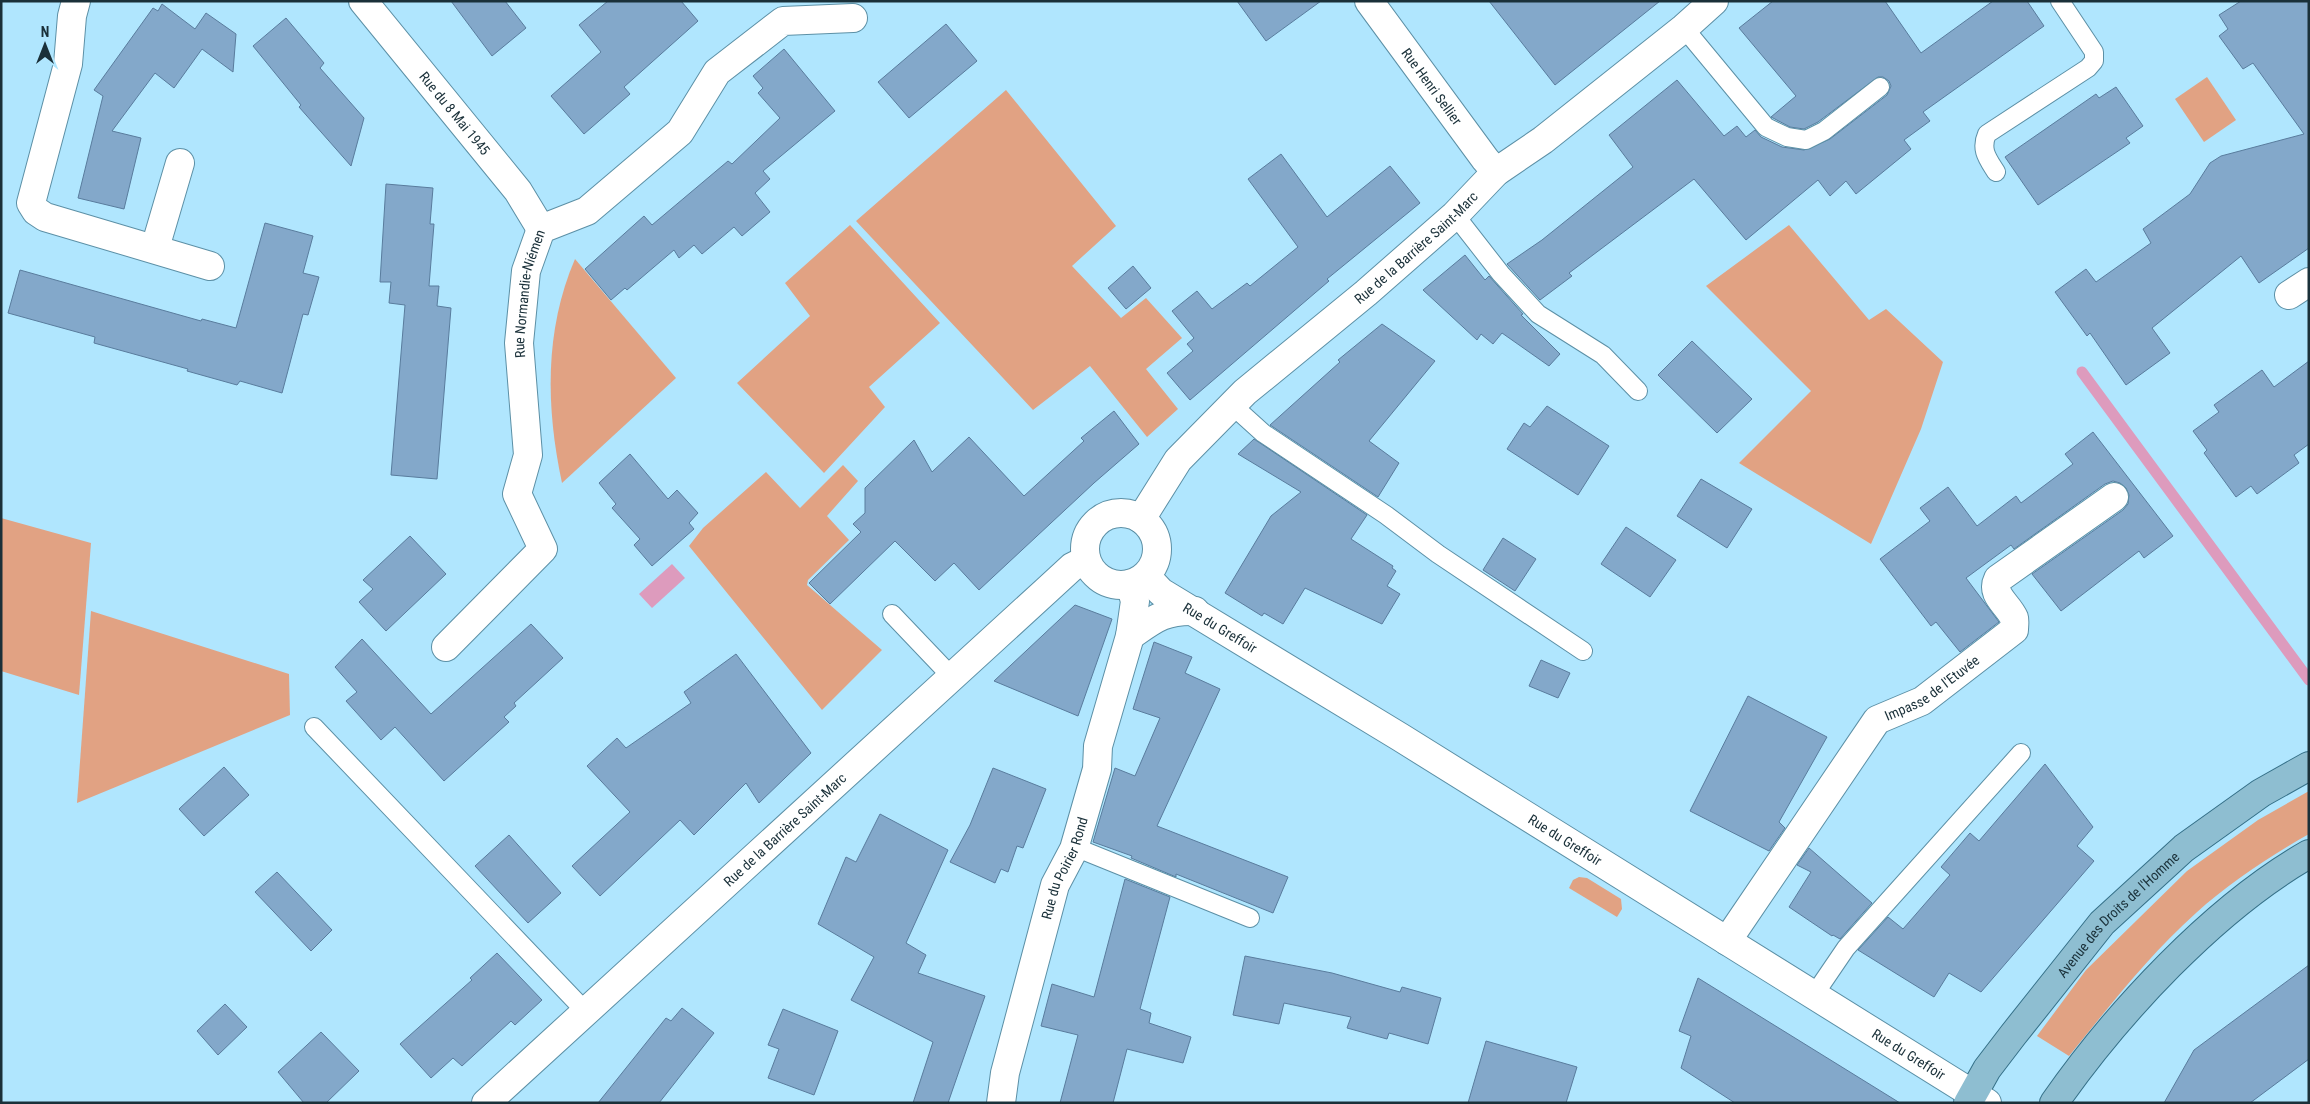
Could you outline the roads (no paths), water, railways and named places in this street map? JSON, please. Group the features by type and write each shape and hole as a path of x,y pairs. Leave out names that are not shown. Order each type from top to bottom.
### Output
{"main road":[{"name":"Avenue des Droits de l'Homme","path":"1976,1100 1987,1069 2102,923 2184,848 2261,793 2309,766"},
{"path":"2054,1103 2129,1008 2203,933 2285,867 2309,854"}],"street":[{"name":"Rue du 8 Mai 1945","path":"363,1 518,191 541,229"},
{"name":"Rue Henri Sellier","path":"1369,1 1485,160 1496,172"},
{"name":"Rue de la Barrière Saint-Marc","path":"1141,519 1178,460 1245,392 1366,293 1455,215 1496,172 1543,140 1684,28 1714,1"},
{"path":"74,9 68,64 31,203 36,211 45,217 155,248 210,266"},
{"name":"Rue Normandie-Niémen","path":"446,646 543,549 517,494 528,455 519,343 526,271 541,229 587,211 680,132 717,72 783,21 853,18"},
{"path":"155,248 180,162"},
{"name":"Impasse de l'Etuvée","path":"1728,941 1877,720 1922,701 2014,630 2014,619 1996,591 1995,585 1998,579 2114,497"},
{"path":"1120,513 1132,514 1141,519 1150,526 1158,547 1153,568 1138,580 1119,586 1108,583 1091,570 1086,560 1086,537 1099,520 1120,513"},
{"name":"Rue de la Barrière Saint-Marc","path":"486,1103 1072,567 1086,560"},
{"name":"Rue du Greffoir","path":"1138,580 1195,611 1728,941 1976,1100"},
{"name":"Rue du Poirier Rond","path":"1001,1103 1005,1073 1055,885 1074,849 1097,769 1098,746 1130,636 1138,580"},
{"path":"1130,636 1160,615 1178,610 1195,611"}],"lane":[{"path":"1996,172 1984,153 1984,141 1987,134 2088,68 2094,61 2094,52 2060,1"},
{"path":"1684,28 1766,127 1787,137 1806,140 1824,131 1880,87"},
{"path":"1455,215 1501,274 1538,314 1603,355 1638,391"},
{"path":"1232,405 1263,433 1583,651"},
{"path":"892,614 952,677"},
{"path":"314,727 586,1012"},
{"path":"1814,995 1846,948 2021,753"},
{"path":"1074,849 1082,850 1250,918"}],"waterway":[{"path":"2082,372 2309,680"}]}
